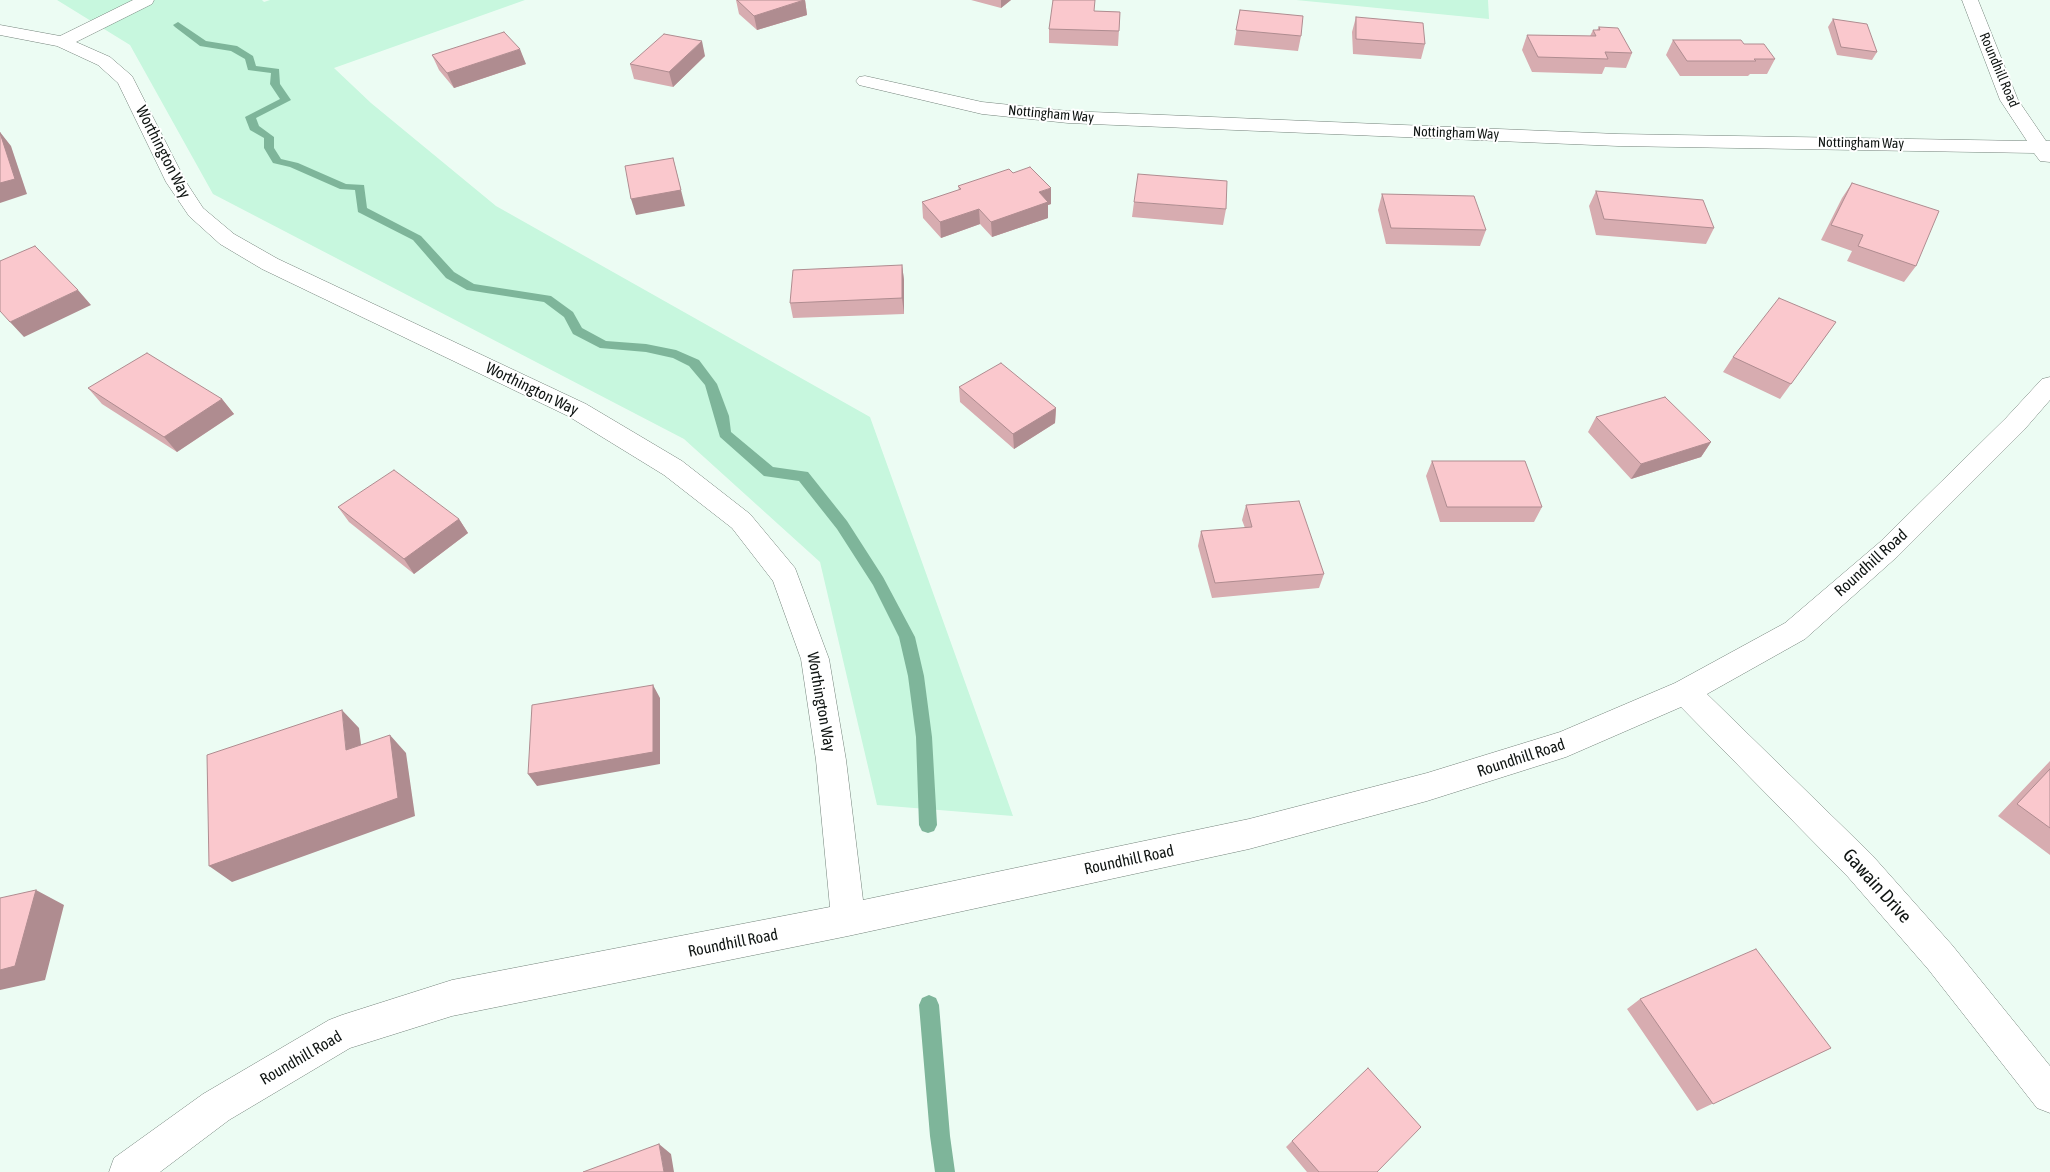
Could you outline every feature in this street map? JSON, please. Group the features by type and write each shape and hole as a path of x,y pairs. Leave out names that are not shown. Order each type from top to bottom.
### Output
{"street":[{"path":"62,42 146,0"},
{"name":"Roundhill Road","path":"1970,0 2009,100 2044,146 2050,162"},
{"name":"Worthington Way","path":"0,30 62,42 104,61 126,80 176,182 196,212 226,239 270,264 577,410 673,468 741,521 785,576 815,659 831,760 848,920"},
{"name":"Nottingham Way","path":"865,81 982,108 1068,117 1618,140 2044,146"},
{"name":"Roundhill Road","path":"128,1172 216,1107 342,1033 452,998 848,920 1249,834 1418,790 1566,744 1686,692 1795,631 1888,548 2016,424 2050,385"},
{"name":"Gawain Drive","path":"1686,692 1860,866 1940,957 2050,1095"}],"green space":[{"path":"57,0 262,0 264,2 270,0 525,0 334,68 371,103 496,206 870,417 1013,816 877,805 820,562 684,439 213,194 130,45"},
{"path":"1296,0 1488,0 1489,19"}],"building":[{"path":"737,0 804,0 754,16"},
{"path":"1053,0 1095,0 1094,11 1120,12 1119,31 1049,29"},
{"path":"1240,10 1303,16 1301,36 1236,30"},
{"path":"1356,17 1423,23 1425,44 1356,39"},
{"path":"1833,19 1867,24 1877,52 1841,47"},
{"path":"1599,27 1618,28 1632,53 1605,52 1608,59 1538,57 1527,35 1596,36 1593,30 1600,30"},
{"path":"504,32 520,49 447,73 432,55"},
{"path":"664,34 702,41 669,72 630,64"},
{"path":"1673,40 1741,40 1744,44 1764,44 1775,59 1754,59 1756,61 1687,61"},
{"path":"0,133 15,179 0,183"},
{"path":"673,158 681,190 631,199 625,166"},
{"path":"1030,167 1051,188 1039,192 1048,202 991,222 979,209 940,222 922,202 961,189 958,186 1009,169 1013,173"},
{"path":"1138,174 1227,181 1226,209 1134,202"},
{"path":"1852,183 1939,211 1916,266 1858,246 1863,235 1831,225"},
{"path":"1596,191 1703,200 1714,228 1604,219"},
{"path":"1382,194 1474,196 1486,230 1391,228"},
{"path":"35,246 78,290 10,322 0,311 0,261"},
{"path":"902,265 902,298 790,303 793,270"},
{"path":"1779,298 1836,322 1791,384 1733,357"},
{"path":"147,353 222,399 164,437 88,388"},
{"path":"1001,363 1056,408 1013,434 959,387"},
{"path":"1665,397 1711,442 1641,464 1596,417"},
{"path":"1432,461 1525,461 1542,507 1447,507"},
{"path":"394,470 459,519 404,559 338,507"},
{"path":"1299,501 1324,574 1215,583 1201,531 1252,527 1246,505"},
{"path":"653,685 653,752 528,774 532,705"},
{"path":"342,710 346,750 390,735 398,798 209,866 207,755"},
{"path":"2050,769 2050,828 2017,804"},
{"path":"36,890 15,966 0,970 0,898"},
{"path":"1756,949 1831,1048 1713,1104 1640,999"},
{"path":"1368,1068 1421,1127 1377,1172 1319,1172 1292,1141"},
{"path":"659,1144 664,1172 583,1172"}],"waterway":[{"path":"178,25 203,44 234,48 250,58 251,68 276,71 275,84 286,100 250,117 254,128 269,137 269,148 277,161 294,165 344,187 360,187 362,210 417,238 450,275 471,287 547,299 569,315 577,331 604,345 646,348 676,354 694,363 711,384 722,416 725,434 769,472 803,476 842,525 878,581 907,637 916,676 924,737 928,825"},
{"path":"929,1005 940,1136 945,1172"}]}
